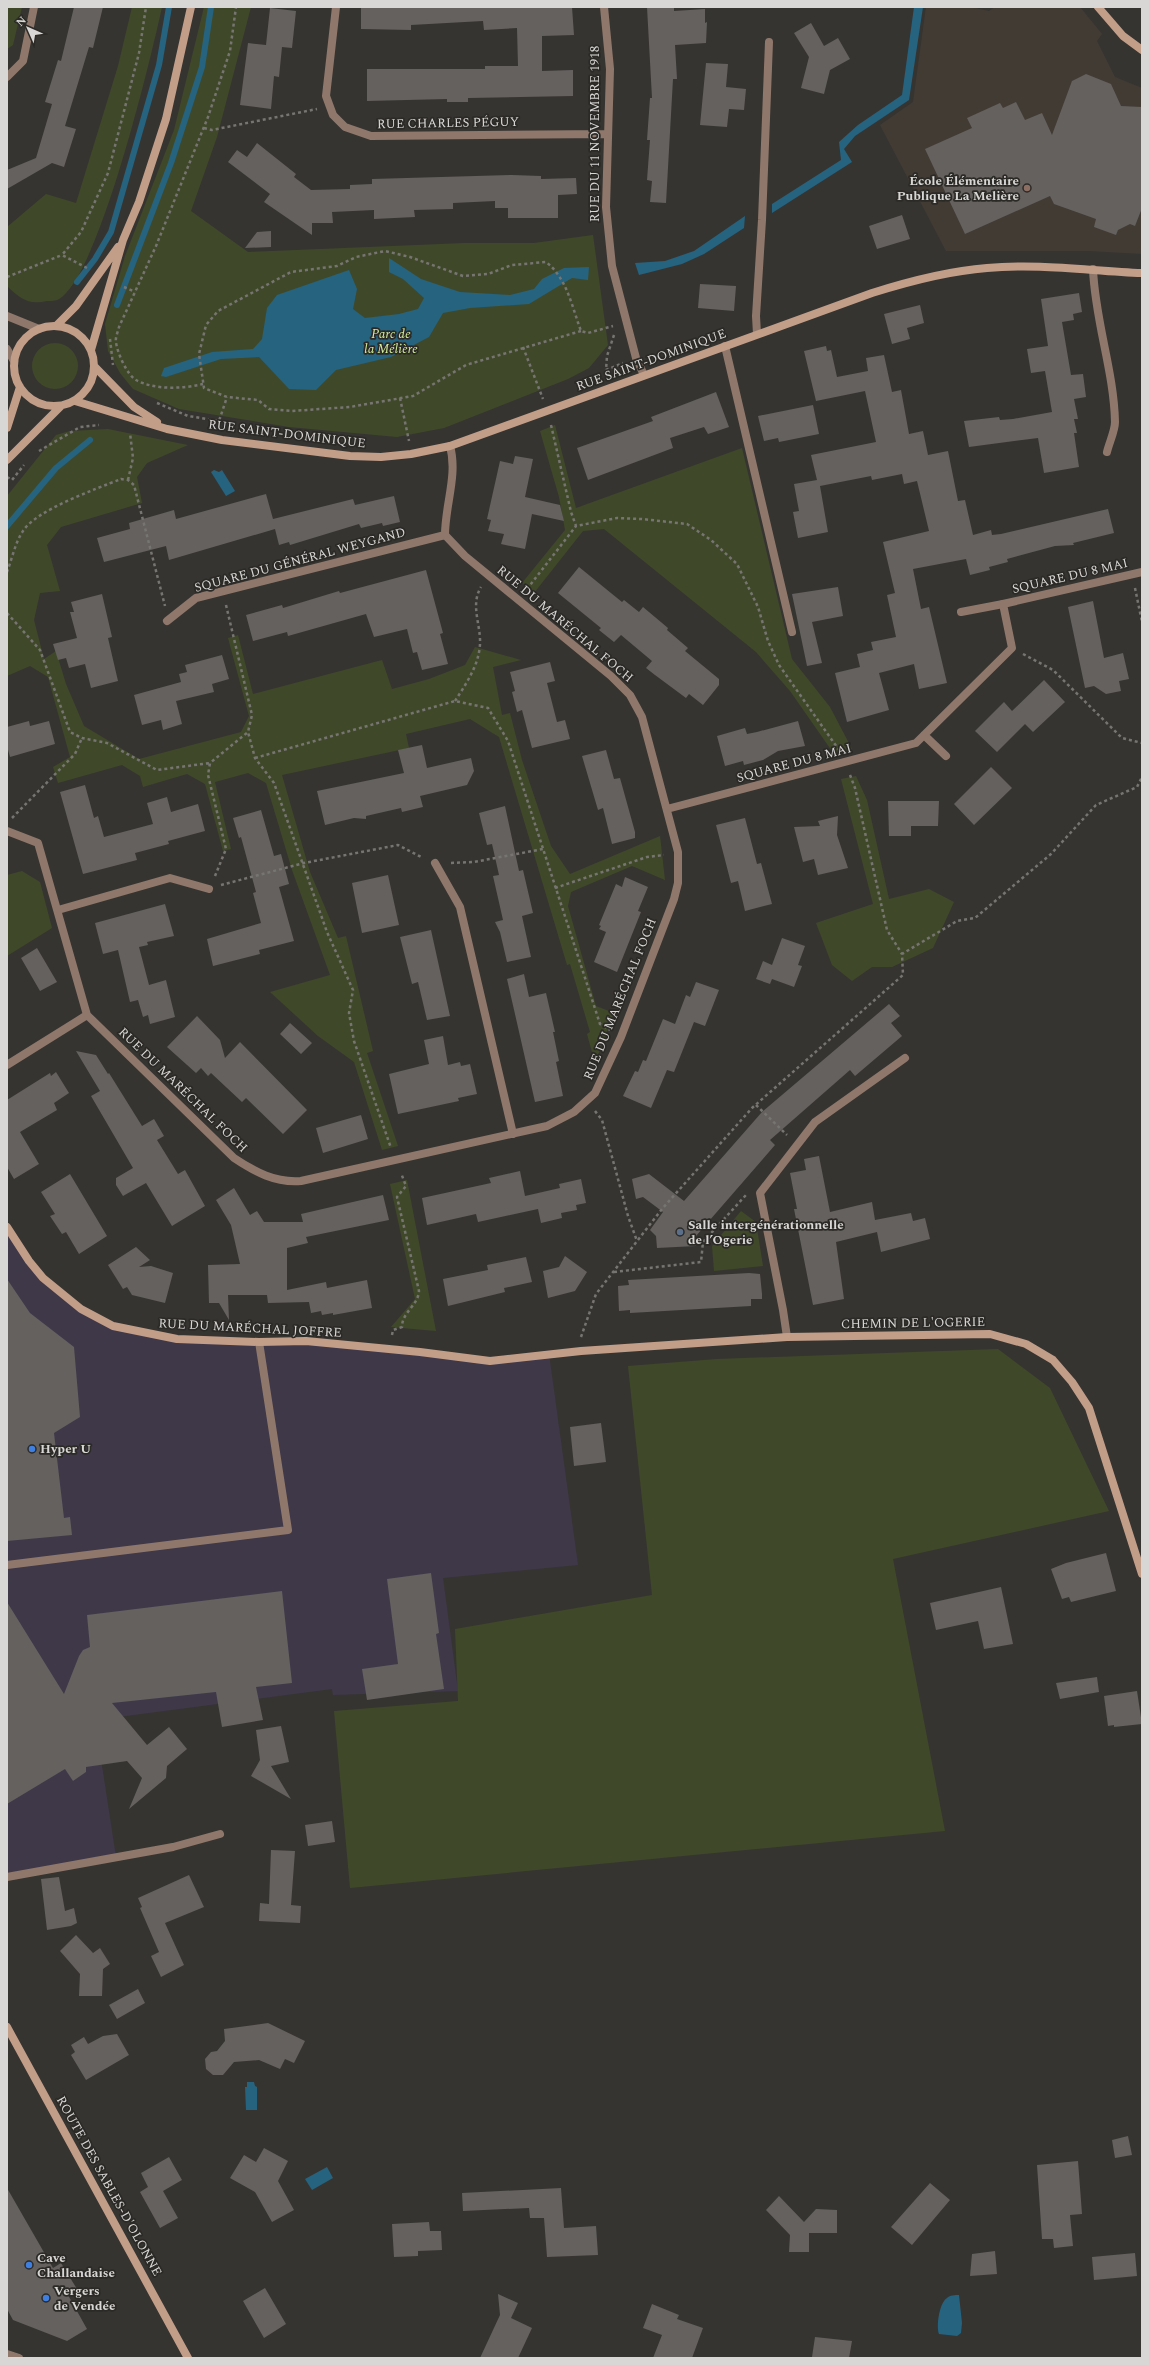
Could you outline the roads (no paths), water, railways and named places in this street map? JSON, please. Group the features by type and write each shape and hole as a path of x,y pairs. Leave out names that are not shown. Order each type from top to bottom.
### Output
{"street":[{"path":"7,77 22,61 34,7"},
{"path":"91,350 123,240 141,195 166,119 192,7"},
{"name":"RUE CHARLES PÉGUY","path":"336,7 326,96 333,115 345,126 371,136 608,134"},
{"name":"RUE DU 11 NOVEMBRE 1918","path":"604,7 610,69 606,207 612,266 636,358 644,375"},
{"path":"1098,7 1123,36 1142,50"},
{"path":"757,334 756,316 762,220 769,42"},
{"path":"56,326 76,306 123,240"},
{"name":"RUE SAINT-DOMINIQUE","path":"75,401 168,429 222,440 350,456 382,457 410,454 450,446 757,334 907,282 948,273 988,268 1028,267 1094,269 1142,273"},
{"path":"1094,269 1094,288 1106,356 1115,424 1107,452"},
{"path":"7,316 39,329"},
{"path":"56,326 77,333 91,350 95,368 89,387 75,401 61,406 42,405 29,398 20,387 14,370 14,361 22,342 39,329 56,326"},
{"path":"725,346 792,632"},
{"path":"7,349 14,361"},
{"name":"RUE SAINT-DOMINIQUE","path":"95,368 134,407 168,429"},
{"path":"7,428 20,387"},
{"path":"7,460 61,406"},
{"path":"445,535 445,517 451,492 453,454 450,446"},
{"name":"RUE DU MARÉCHAL FOCH","path":"87,1015 224,1149 261,1174 288,1182 301,1181 547,1126 574,1112 587,1101 602,1080 621,1036 674,898 678,882 678,852 642,717 630,695 611,676 488,576 452,544 445,535"},
{"name":"SQUARE DU GÉNÉRAL WEYGAND","path":"167,621 196,598 445,535"},
{"name":"SQUARE DU 8 MAI","path":"667,809 846,763 916,743 1012,648 1003,604 1142,572"},
{"path":"961,612 1003,604"},
{"path":"924,735 946,756"},
{"path":"7,831 38,843 87,1015 7,1065"},
{"path":"435,864 460,906 513,1134"},
{"path":"58,910 170,878 209,890"},
{"path":"787,1337 760,1193 815,1122 905,1058"},
{"name":"RUE DU MARÉCHAL JOFFRE","path":"7,1227 42,1278 58,1292 98,1320 128,1331 177,1340 259,1342 306,1341 490,1361 581,1351"},
{"name":"CHEMIN DE L'OGERIE","path":"581,1351 787,1337 990,1334 1026,1344 1053,1360 1072,1382 1089,1408 1142,1574"},
{"path":"7,1565 288,1530 259,1342"},
{"path":"7,1877 173,1847 220,1834"},
{"name":"ROUTE DES SABLES-D'OLONNE","path":"7,2027 188,2358"},
{"path":"7,2354 19,2358"}],"water":[{"path":"914,7 923,7 909,100 855,136 844,149 852,162 772,213 772,204 841,160 839,142 858,125 902,95"},
{"path":"745,216 744,228 704,254 682,264 639,275 635,263 665,261 694,251"},
{"path":"389,258 421,279 460,292 510,295 534,289 542,279 564,268 589,267 588,280 572,278 529,304 470,308 443,313 429,337 391,357 336,370 316,390 289,389 259,357 221,359 166,377 161,376 164,368 212,352 253,349 262,339 267,308 277,295 349,270 357,289 353,309 365,318 399,314 418,309 424,298 403,279 389,272"},
{"path":"214,470 219,472 222,470 235,491 226,496 211,472"},
{"path":"247,2082 254,2082 255,2086 257,2087 257,2110 246,2110 245,2087 247,2087"},
{"path":"327,2167 333,2178 312,2190 305,2179"},
{"path":"953,2295 959,2295 962,2323 961,2333 957,2336 939,2334 938,2321 940,2310 944,2301"}],"waterway":[{"path":"77,282 95,259 111,232 159,65 169,7"},
{"path":"117,305 171,163 202,67 211,7"},
{"path":"7,526 56,468 90,440"}],"place":[{"name":"École Élémentaire Publique La Melière","path":"1027,188"},
{"name":"Salle intergénérationnelle de l’Ogerie","path":"680,1232"},
{"name":"Hyper U","path":"32,1449"},
{"name":"Cave Challandaise","path":"29,2265"},
{"name":"Vergers de Vendée","path":"46,2298"}],"park label":[{"name":"Parc de la Mélière","path":"391,342"}]}
